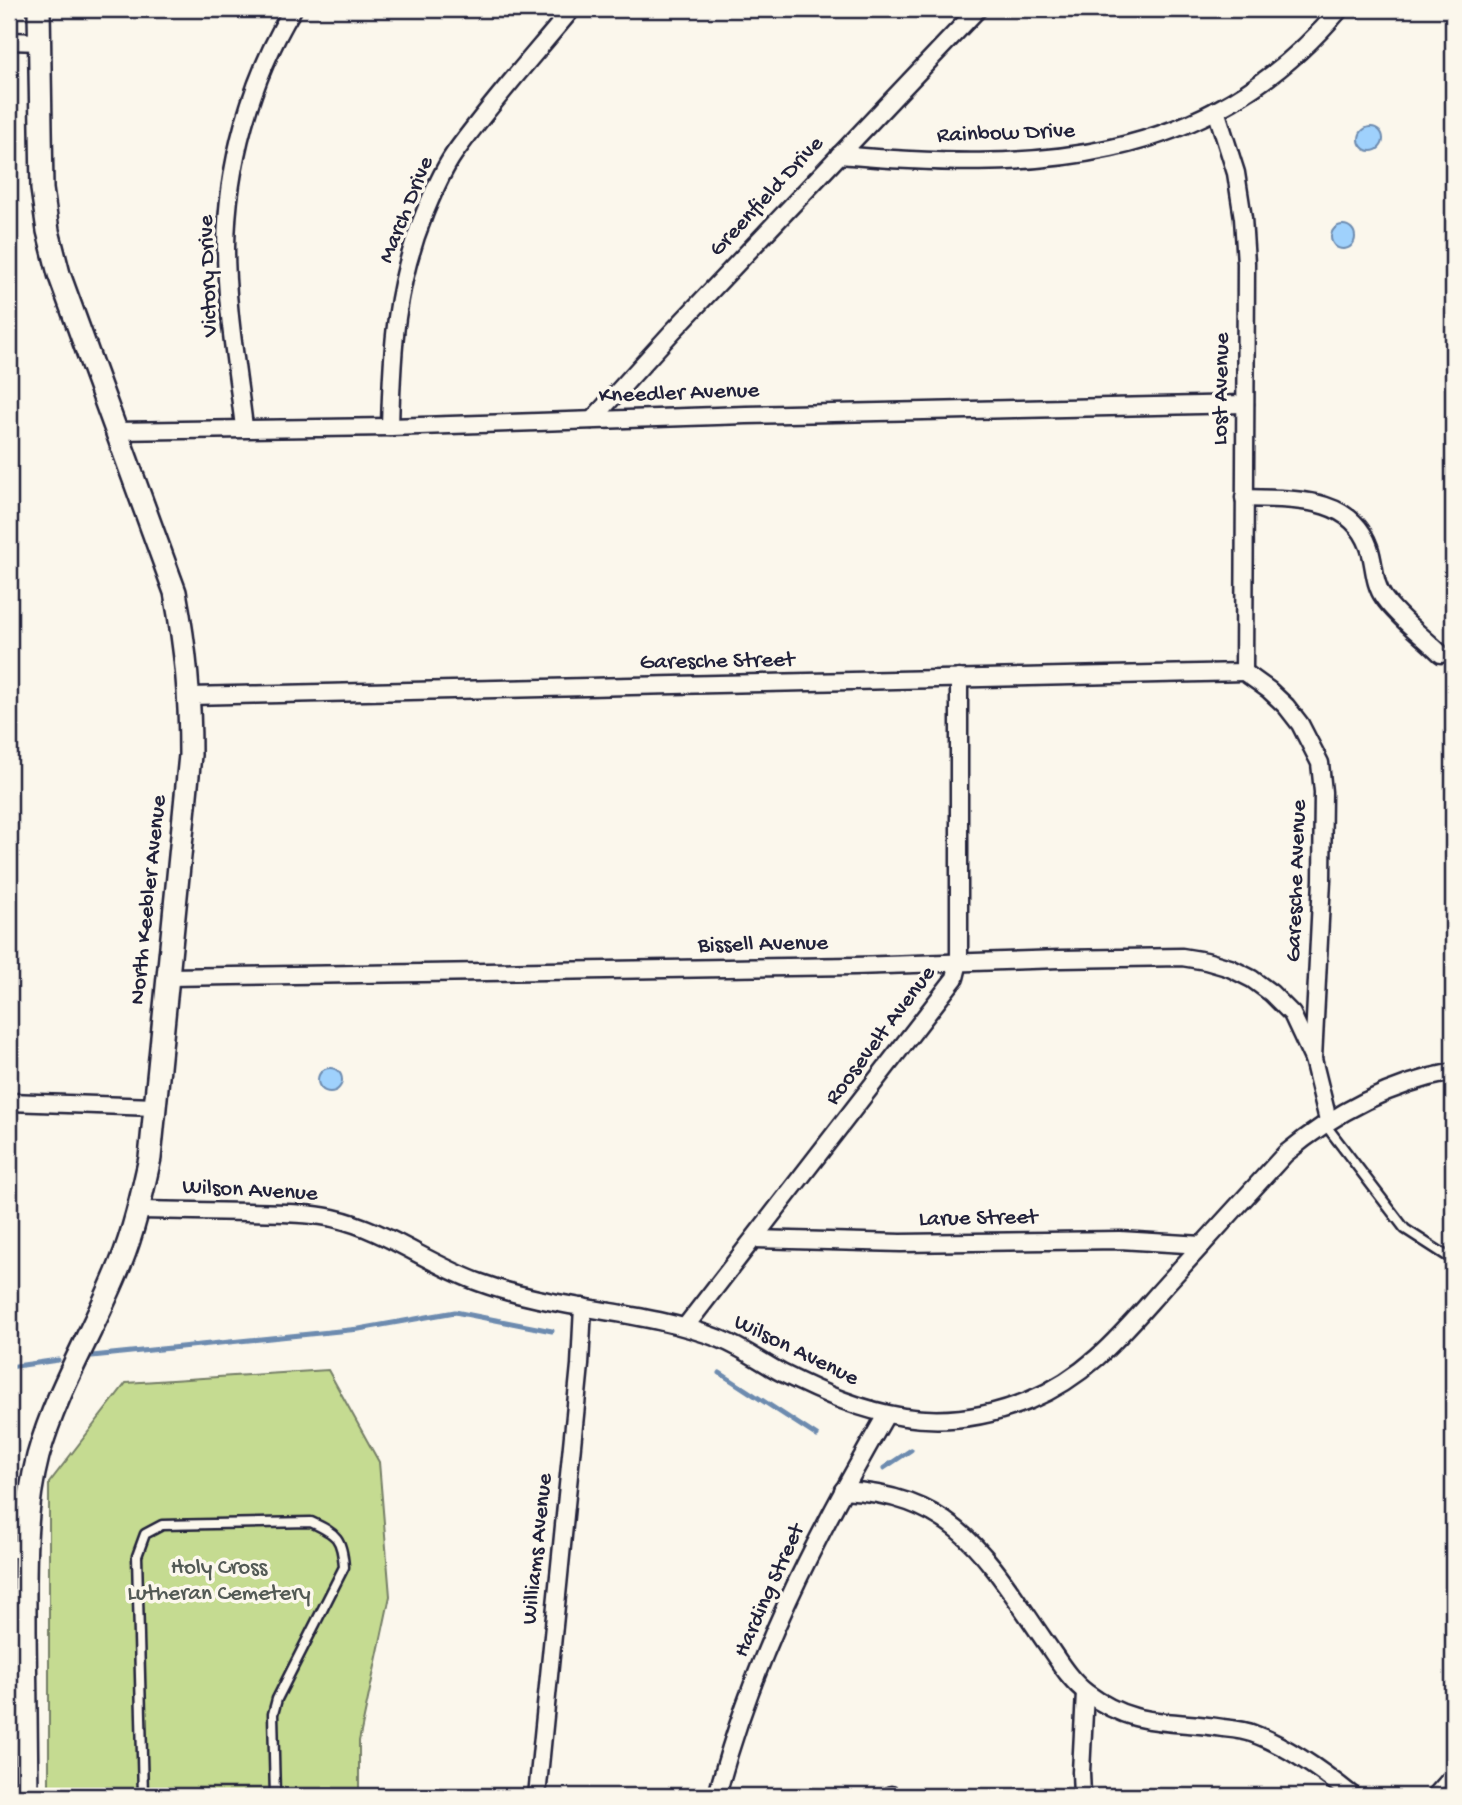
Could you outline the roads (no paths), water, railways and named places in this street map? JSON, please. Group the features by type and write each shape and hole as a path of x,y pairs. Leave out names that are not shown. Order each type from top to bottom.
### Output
{"street":[{"name":"North Keebler Avenue","path":"27,1796 17,1549 38,1458 51,1416 67,1374 120,1266 139,1210 150,1158 190,755 190,696 185,646 175,592 59,274 48,232 41,164 39,9"},
{"name":"Victory Drive","path":"244,427 228,289 226,246 229,201 236,155 248,110 263,67 293,9"},
{"name":"March Drive","path":"390,427 391,362 396,315 415,238 432,194 453,156 572,9"},
{"name":"Greenfield Drive","path":"592,419 978,9"},
{"name":"Rainbow Drive","path":"838,155 964,162 1084,155 1132,144 1178,128 1251,90 1293,58 1340,9"},
{"path":"9,41 40,42"},
{"name":"Lost Avenue","path":"1216,110 1236,173 1246,263 1244,672"},
{"name":"Kneedler Avenue","path":"116,431 244,427 390,427 592,419 1245,404"},
{"path":"1244,498 1315,501 1347,516 1359,528 1368,544 1376,583 1383,597 1441,654"},
{"name":"Garesche Street","path":"190,696 1244,672"},
{"name":"Garesche Avenue","path":"1244,672 1286,706 1306,733 1320,763 1323,792 1322,880 1313,1059 1326,1122"},
{"name":"Roosevelt Avenue","path":"685,1327 955,978 959,962 959,678"},
{"name":"Bissell Avenue","path":"168,977 855,967 1182,957 1230,968 1271,993 1292,1014 1313,1059"},
{"name":"Wilson Avenue","path":"139,1210 300,1213 332,1218 397,1241 445,1268 480,1283 519,1295 685,1327 739,1347 778,1371 819,1391 886,1415 931,1419 960,1418 1030,1400 1056,1387 1098,1359 1285,1154 1326,1122 1363,1100 1394,1087 1453,1072"},
{"path":"9,1102 155,1107"},
{"name":"Larue Street","path":"755,1239 901,1243 1120,1240 1202,1245"},
{"name":"Williams Avenue","path":"537,1796 583,1307"},
{"name":"Harding Street","path":"717,1796 744,1710 773,1633 807,1558 886,1415"},
{"path":"843,1490 882,1494 920,1506 965,1535 984,1554 1075,1683 1105,1706 1151,1722 1206,1725 1255,1734 1297,1757 1353,1796"},
{"path":"1082,1796 1080,1772 1085,1692"}],"lane":[{"path":"1326,1122 1405,1229 1453,1260"},
{"path":"143,1796 137,1556 145,1534 162,1525 311,1522 332,1532 342,1545 344,1567 277,1699 273,1714 275,1796"},
{"path":"1430,1796 1453,1770"}],"water":[{"path":"1371,127 1382,134 1383,139 1376,150 1371,151 1360,144 1359,139 1366,128"},
{"path":"1343,225 1354,232 1355,237 1348,248 1343,249 1332,242 1331,237 1338,226"},
{"path":"330,1068 341,1075 342,1080 335,1091 330,1092 319,1085 318,1080 325,1069"}],"waterway":[{"path":"92,1356 359,1329 455,1312 552,1331"},
{"path":"9,1367 58,1360"},
{"path":"720,1373 817,1436"},
{"path":"884,1468 911,1450"}],"park label":[{"name":"Holy Cross Lutheran Cemetery","path":"219,1581"}]}
